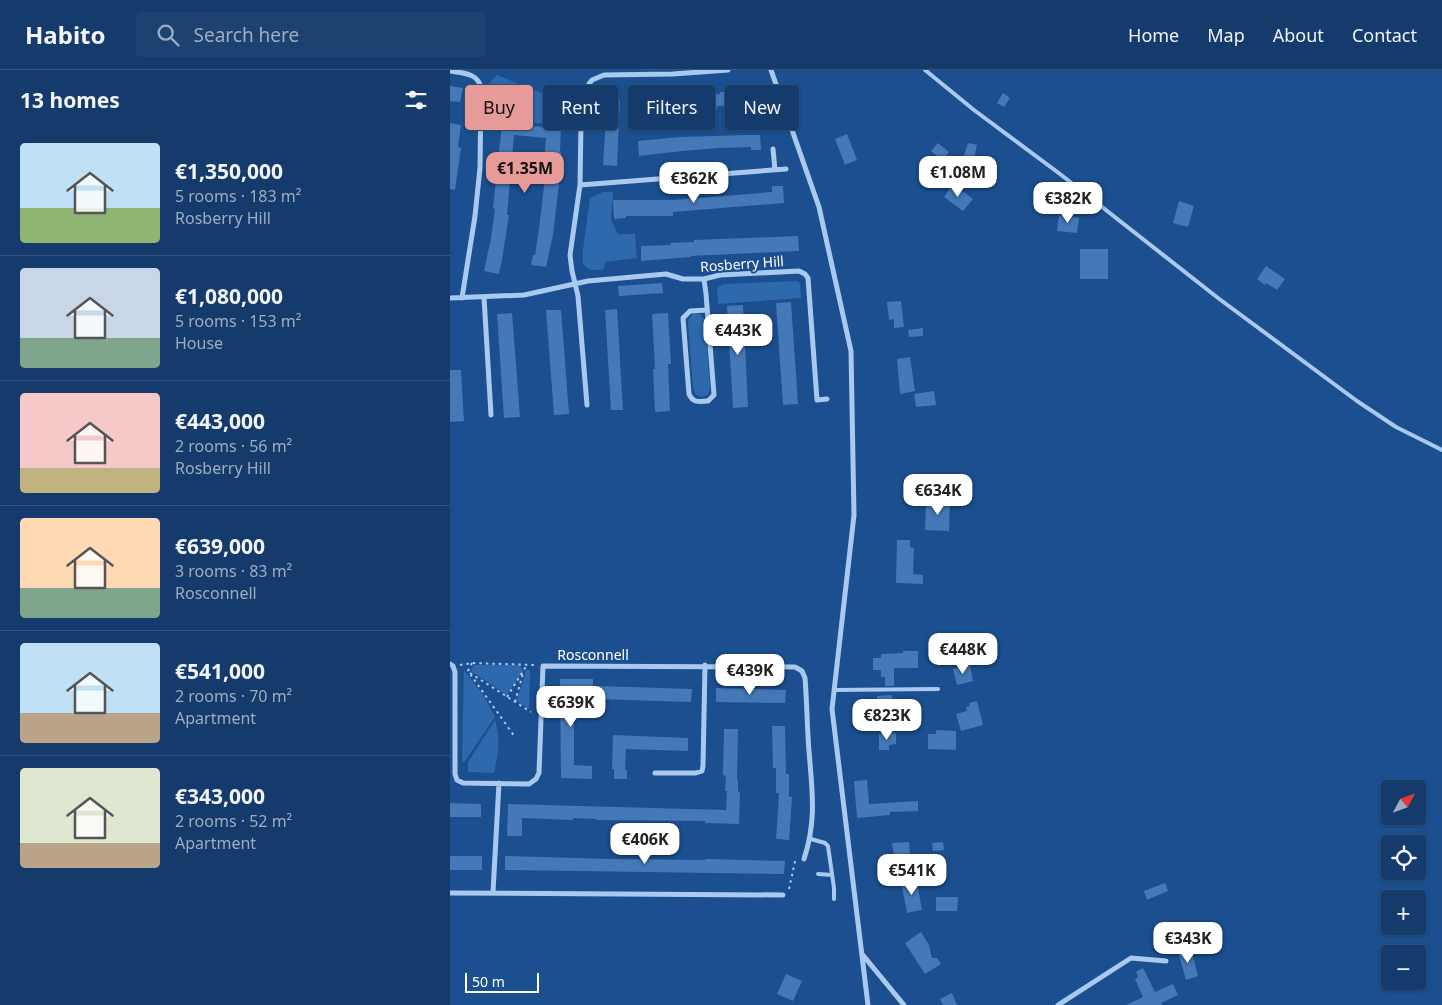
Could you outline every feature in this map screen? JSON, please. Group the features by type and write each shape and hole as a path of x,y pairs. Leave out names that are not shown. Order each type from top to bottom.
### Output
{"street":[{"path":"587,406 578,296 574,284 570,255 580,185 580,123 586,88 592,80 604,75 673,74 728,70"},
{"path":"771,70 819,207 851,351 854,515 832,709 868,1005"},
{"path":"450,71 472,75 479,81 481,89 480,168 475,216 462,298"},
{"path":"773,149 775,170"},
{"path":"580,185 786,169"},
{"name":"Rosberry Hill","path":"450,298 524,295 588,281 666,274 682,279 799,271 808,278 817,400 827,399"},
{"path":"704,278 707,310 714,395 708,401 696,402 691,399 689,394 683,318 690,311 707,310"},
{"path":"484,297 491,415"},
{"name":"Rosconnell","path":"451,665 455,672 454,774 457,780 463,783 529,784 536,779 539,773 543,666 795,667 802,671 805,678 813,796 811,839 804,859"},
{"path":"655,773 696,773 702,771 705,666"},
{"path":"493,892 499,783"},
{"path":"450,893 783,896"},
{"path":"861,954 904,1005"},
{"path":"1058,1005 1131,958 1166,961"}],"lane":[{"path":"926,70 974,110 1060,174 1218,298 1342,390 1396,427 1442,450"},
{"path":"834,690 938,690"},
{"path":"811,839 825,843 828,846 834,899"},
{"path":"818,874 832,874"}],"path":[{"path":"472,663 468,670 469,672 515,737"},
{"path":"451,665 472,663 543,666"},
{"path":"515,702 525,668 523,664"},
{"path":"507,697 524,671"},
{"path":"469,672 531,712"}],"shaded area":[{"path":"497,75 522,85 488,85"},
{"path":"533,89 543,94 543,124 533,123"},
{"path":"603,192 613,192 611,220 618,234 635,234 637,258 605,262 604,269 592,270 584,266 583,263 590,198"},
{"path":"797,281 800,283 801,298 718,304 717,288 723,284"},
{"path":"693,313 700,314 705,320 710,388 708,395 701,397 696,395 693,387 688,321"},
{"path":"474,665 520,665 523,671 507,695 471,671"},
{"path":"464,670 484,696 495,717 465,761 462,762"},
{"path":"526,670 530,670 529,709 517,701"},
{"path":"495,720 498,753 494,773 468,772 468,762"}],"building":[{"path":"450,86 463,88 460,102 450,101"},
{"path":"720,92 725,92 725,106 717,106 717,109 715,109 715,94 720,94"},
{"path":"1003,93 1010,98 1004,107 997,103"},
{"path":"618,100 620,100 617,166 603,165 605,130 618,130"},
{"path":"450,123 461,125 458,147 461,148 455,190 450,189"},
{"path":"533,126 543,127 543,130 561,130 561,166 553,235 546,267 531,265 533,255 535,255 539,229 547,161 544,161 546,138 514,135 507,215 509,215 499,274 484,271 491,238 495,209 493,208 501,130 533,130"},
{"path":"847,134 857,160 845,165 835,139"},
{"path":"760,135 761,150 751,150 751,147 719,148 639,156 638,141 680,137"},
{"path":"938,143 949,152 942,160 931,151"},
{"path":"968,143 977,145 974,159 964,156"},
{"path":"953,184 973,199 963,211 944,197"},
{"path":"772,186 783,186 784,203 673,212 673,216 626,216 626,218 614,219 613,200 674,200 772,192"},
{"path":"1179,201 1194,206 1188,227 1173,223"},
{"path":"1059,215 1079,218 1077,233 1057,231"},
{"path":"798,236 799,251 691,256 641,261 641,246 671,245 670,243 694,242 694,240"},
{"path":"1080,249 1108,249 1108,279 1080,279"},
{"path":"1266,266 1285,279 1277,290 1257,279"},
{"path":"662,283 663,293 619,296 618,286"},
{"path":"901,301 904,327 894,328 894,319 889,320 887,302"},
{"path":"791,302 798,404 783,405 776,303"},
{"path":"743,305 748,407 733,408 727,306"},
{"path":"617,309 623,410 611,410 605,310"},
{"path":"546,310 561,310 569,414 554,415"},
{"path":"512,313 520,417 504,418 497,314"},
{"path":"668,313 671,364 668,364 670,411 655,412 652,314"},
{"path":"923,328 923,336 909,337 908,330"},
{"path":"910,357 915,391 900,394 897,359"},
{"path":"450,370 461,370 464,421 450,422"},
{"path":"934,391 936,405 916,407 914,394"},
{"path":"926,501 950,502 949,531 925,530"},
{"path":"897,540 910,540 910,547 914,548 913,574 923,575 923,584 896,583"},
{"path":"903,651 918,651 918,668 894,668 894,686 885,686 885,677 881,677 881,670 873,670 873,658 881,658 881,654 903,653"},
{"path":"970,665 973,681 957,685 953,669"},
{"path":"560,679 593,679 593,692 574,692 574,765 592,766 592,779 561,778"},
{"path":"597,686 692,689 691,702 597,699"},
{"path":"716,688 786,690 785,703 716,702"},
{"path":"892,695 892,717 878,717 877,696"},
{"path":"977,701 983,725 961,731 956,714 967,711 966,707 970,706 969,703"},
{"path":"772,726 785,726 786,774 789,774 789,797 792,797 789,840 776,839 779,793 776,793 776,768 773,768"},
{"path":"724,729 738,729 737,780 738,791 740,792 739,824 705,823 705,821 522,818 522,836 507,836 508,804 726,810 726,776 723,775"},
{"path":"936,730 956,731 956,750 928,749 928,734 936,734"},
{"path":"896,733 896,744 889,745 889,750 879,750 879,734"},
{"path":"613,735 688,738 688,751 626,749 625,770 627,770 627,779 614,779 614,769 612,769"},
{"path":"867,780 869,804 918,801 918,811 890,812 890,815 857,818 854,781"},
{"path":"450,803 481,804 481,817 450,817"},
{"path":"909,842 911,866 898,867 897,855 894,856 892,843"},
{"path":"943,842 944,850 933,851 932,843"},
{"path":"450,856 482,856 482,870 450,870"},
{"path":"505,856 785,861 784,874 505,870"},
{"path":"916,878 922,910 907,913 901,881"},
{"path":"1165,883 1168,891 1147,900 1144,891"},
{"path":"936,897 958,897 957,911 936,911"},
{"path":"921,932 929,945 932,958 937,958 941,964 925,974 905,943"},
{"path":"1191,949 1198,976 1186,980 1178,952"},
{"path":"1143,968 1155,992 1173,984 1178,995 1161,1003 1162,1005 1126,1005 1143,997 1135,979 1138,977 1136,972"},
{"path":"786,974 802,981 793,1001 777,994"},
{"path":"952,993 957,1005 943,1005 940,999"}]}
